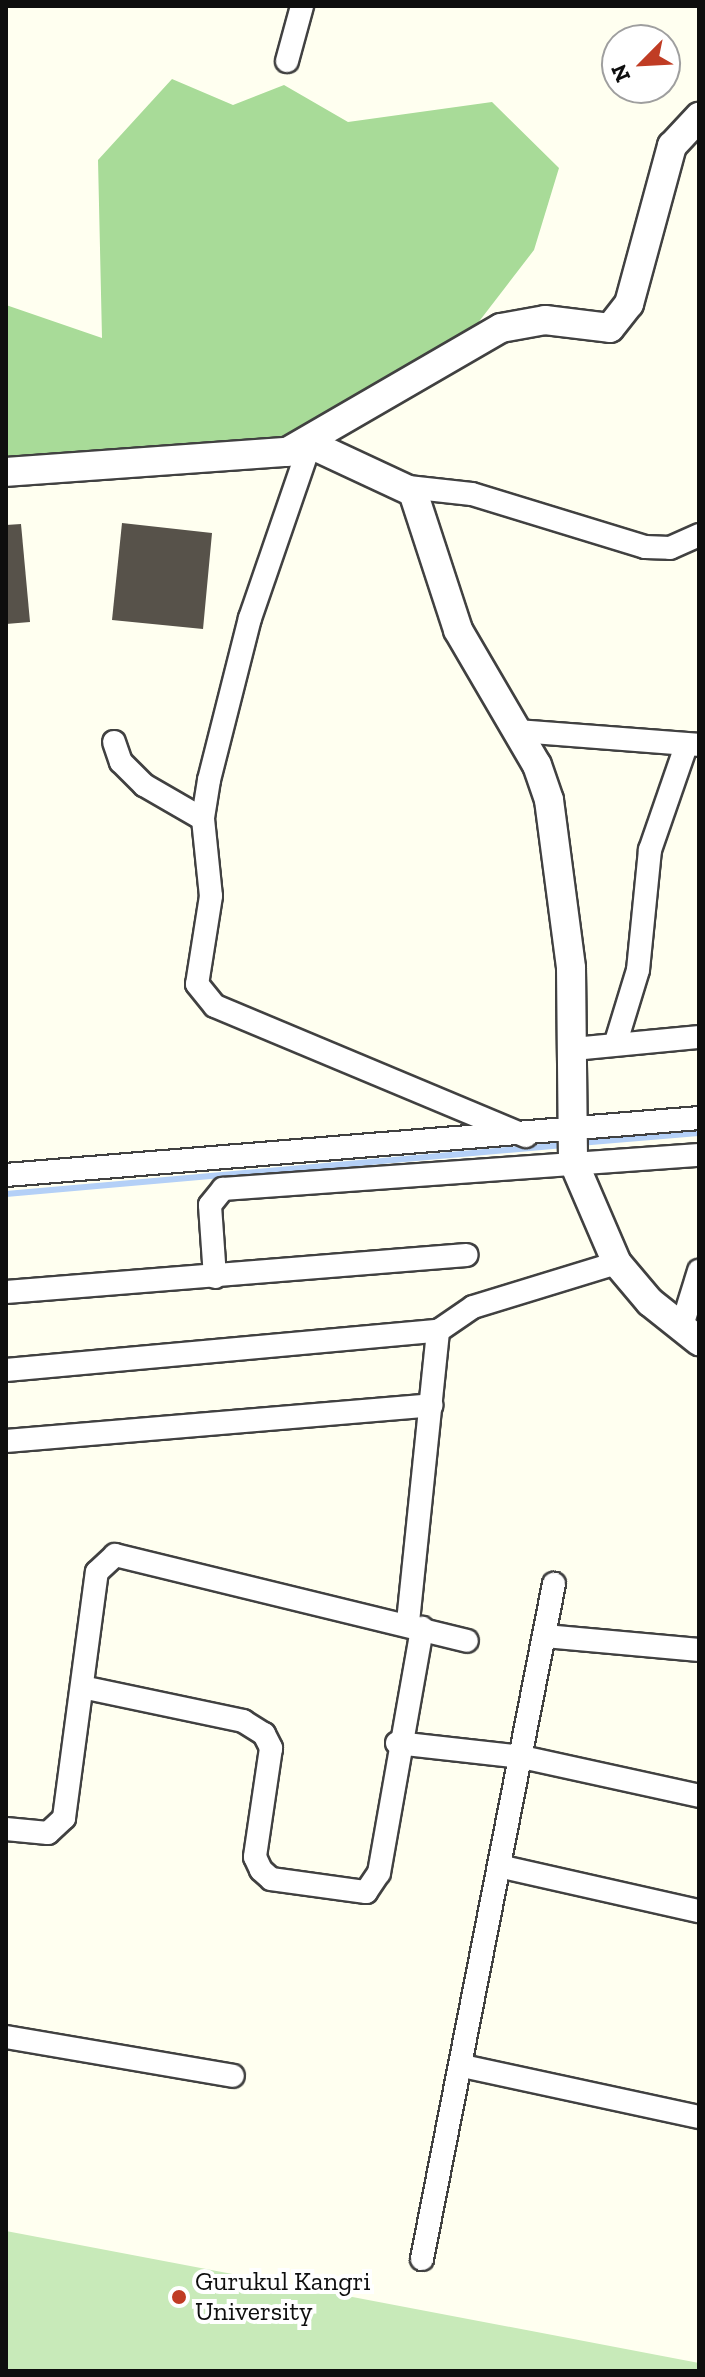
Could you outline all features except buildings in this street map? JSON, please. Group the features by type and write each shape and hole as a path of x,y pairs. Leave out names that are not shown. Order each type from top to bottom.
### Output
{"street":[{"path":"287,61 302,6"},
{"path":"6,472 287,452 310,444 388,389 501,328 545,320 595,330 620,321 672,146 699,117"},
{"path":"310,444 399,486 420,504 447,606 518,731 549,800 574,1049 572,1145 617,1263 690,1335"},
{"path":"310,444 250,618 203,819 211,896 197,969 202,996 526,1136 572,1145 699,1155"},
{"path":"399,486 472,494 645,547 670,548 699,535"},
{"path":"518,731 692,746 650,850 638,970 616,1042"},
{"path":"114,742 121,762 144,785 203,819"},
{"path":"574,1049 616,1042 699,1037"},
{"path":"215,1277 210,1205 223,1189 572,1145 699,1118"},
{"path":"6,1175 526,1136"},
{"path":"6,1292 467,1255"},
{"path":"6,1370 438,1331 473,1307 617,1263"},
{"path":"690,1335 699,1271"},
{"path":"82,1687 243,1721 264,1734 271,1764 255,1857 271,1879 354,1894 374,1884 415,1625 438,1331"},
{"path":"6,1441 431,1405"},
{"path":"6,1829 58,1829 82,1687 97,1572 115,1555 415,1625 467,1641"},
{"path":"422,2259 503,1867 554,1584"},
{"path":"545,1636 699,1650"},
{"path":"397,1743 522,1757 699,1796"},
{"path":"503,1867 699,1911"},
{"path":"6,2037 233,2076"},
{"path":"463,2066 699,2117"}],"green space":[{"path":"172,79 233,105 284,85 348,122 492,102 559,168 534,250 474,328 298,439 6,462 6,305 102,338 98,160"},
{"name":"Gurukul Kangri University","path":"6,2231 699,2363 699,2371 6,2371"}],"waterway":[{"path":"579,1143 699,1133"},
{"path":"6,1194 564,1145"}],"place":[{"name":"Gurukul Kangri University","path":"179,2297"}]}
